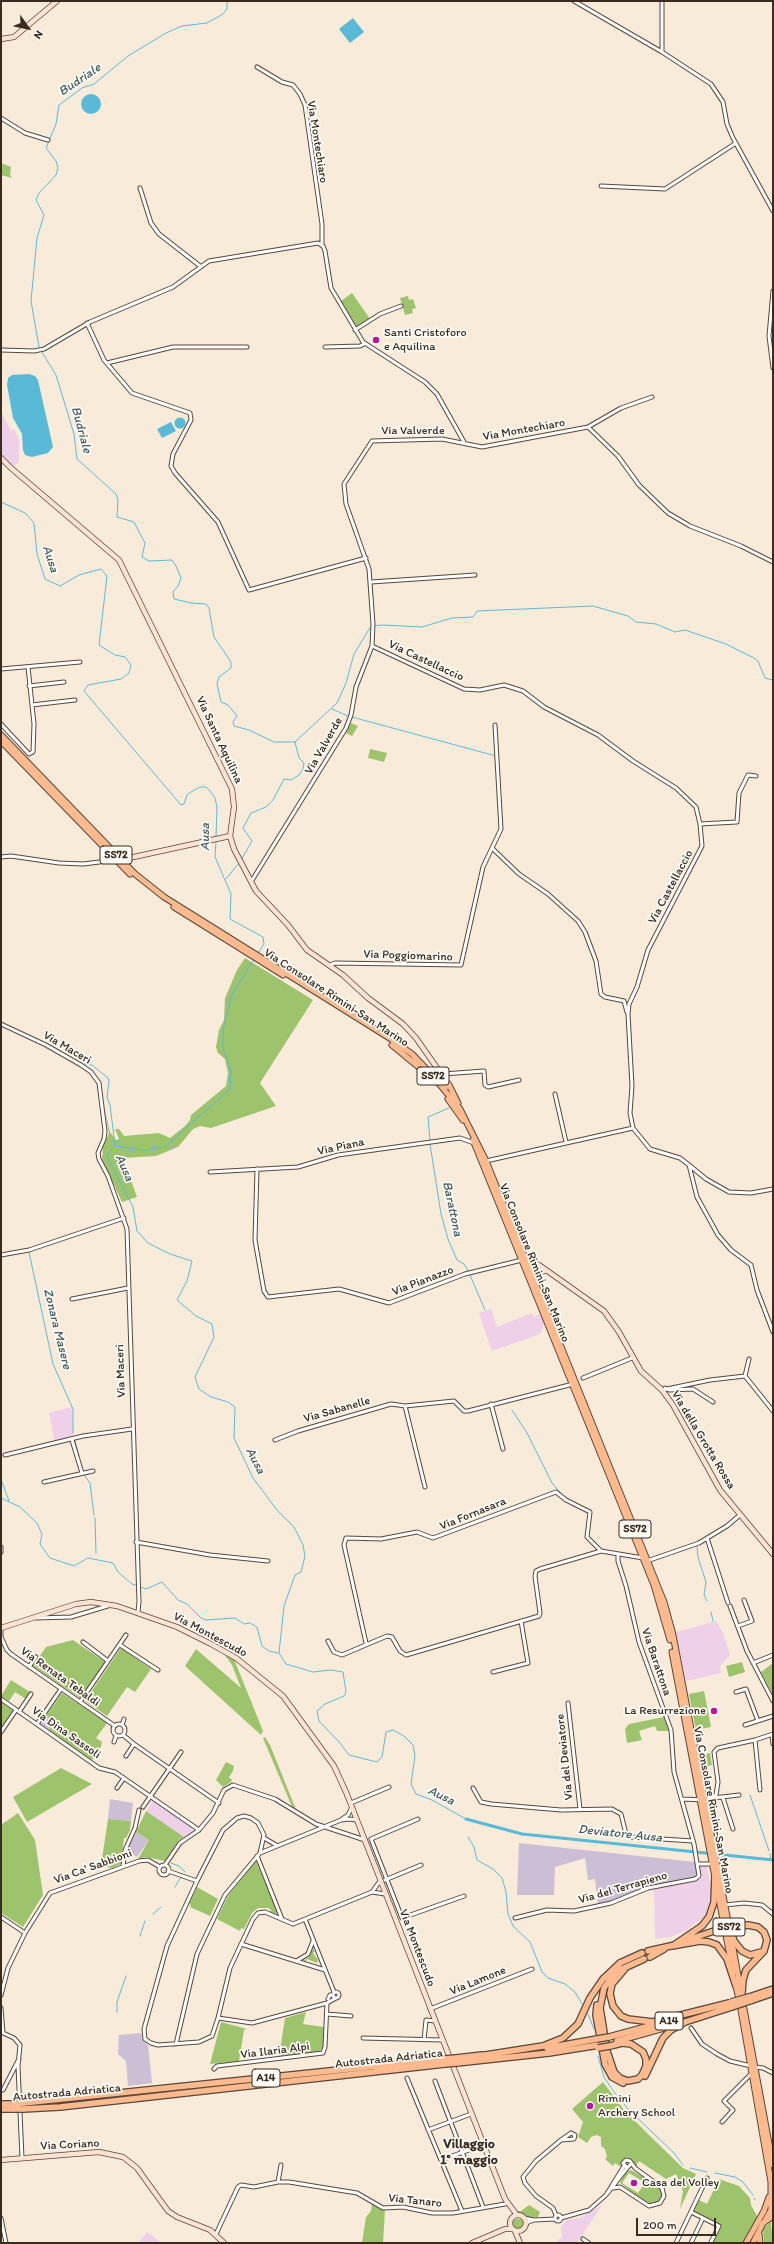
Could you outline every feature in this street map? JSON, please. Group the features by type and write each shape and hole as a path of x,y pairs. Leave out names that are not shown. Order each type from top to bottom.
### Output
{"highway":[{"path":"598,2044 609,2042 631,2044 643,2052 646,2059 646,2066 642,2075 638,2079 628,2081 620,2078 614,2072 607,2051 600,2008 604,1988 608,1981 618,1971 671,1946 702,1926 709,1917 714,1902 715,1876"},
{"path":"728,1923 734,1941 744,1953 756,1955 766,1946"},
{"path":"671,1946 717,1930 748,1925 758,1927 766,1934 766,1946 762,1954 746,1970 742,1980 740,1993"},
{"path":"479,2056 543,2046 563,2038 578,2024 595,1989 620,1963 645,1952 700,1941 709,1942 716,1945 727,1959 736,1986"},
{"path":"620,1963 600,1992 596,2015 605,2064 612,2077 624,2083 630,2084 641,2080 650,2068 657,2048 663,2038 671,2030 685,2022"},
{"path":"633,1964 617,1977 612,1984 610,1994 613,2006 621,2016 628,2019 653,2022 730,2004"},
{"name":"Autostrada Adriatica","path":"749,1999 773,1989"},
{"name":"Autostrada Adriatica","path":"609,2042 730,2004 773,1994"},
{"name":"Autostrada Adriatica","path":"1,2104 23,2106 445,2062 549,2053 558,2054 685,2022 730,2004"},
{"name":"Autostrada Adriatica","path":"457,2061 479,2056 544,2048 598,2044"},
{"name":"Autostrada Adriatica","path":"1,2109 14,2106"}],"main road":[{"name":"Via Consolare Rimini-San Marino","path":"1,735 118,860"},
{"name":"Via Consolare Rimini-San Marino","path":"1,741 118,860 162,900 250,953 389,1042 410,1058 443,1092 476,1144 534,1280 648,1561 670,1622 715,1876 736,1986 740,1993"},
{"name":"Via Consolare Rimini-San Marino","path":"260,960 391,1039 412,1054 447,1087 460,1109 486,1161 573,1384 654,1585 669,1636 702,1799"},
{"name":"Via Consolare Rimini-San Marino","path":"713,1862 725,1905 740,1993"},
{"path":"742,2009 773,2165"},
{"path":"753,2067 752,2073 771,2182 771,2210 753,2243"},
{"path":"746,2243 766,2207 771,2182"},
{"path":"765,2221 773,2216"},
{"path":"760,2231 760,2243"}],"street":[{"path":"1,39 14,37 57,1"},
{"path":"574,1 662,52 711,84 723,102 727,124 736,143 773,211"},
{"path":"662,1 662,52"},
{"name":"Via Montechiaro","path":"257,67 282,82 293,85 300,94 305,105 322,224 322,244 325,251 331,288 364,344 425,382 437,394 464,442 482,447 588,427 620,408 652,397"},
{"path":"1,118 24,133 48,140"},
{"path":"601,186 665,190 736,143"},
{"path":"140,188 151,223 159,234 200,266"},
{"path":"1,350 44,349 87,323 173,287 209,260 311,244 322,244"},
{"path":"773,291 770,336 773,368"},
{"path":"355,330 380,314 401,306"},
{"path":"87,323 107,363 132,393 190,413 191,420 173,454 171,466 175,473 218,522 236,566 251,591 366,558"},
{"path":"325,347 360,346 364,344"},
{"path":"107,363 173,346 246,346"},
{"path":"588,427 618,456 639,485 668,513 690,526 734,543 773,562"},
{"name":"Via Valverde","path":"251,882 350,719 356,687 372,646 373,624 371,582 366,558 346,504 344,484 372,441 442,439 464,442"},
{"name":"Via Santa Aquilina","path":"1,458 120,560 232,788 234,807 230,836 251,882 264,901 288,925 302,945 318,959 330,965 403,1024 416,1038 443,1074 447,1087"},
{"path":"371,582 475,575"},
{"name":"Via Castellaccio","path":"372,646 464,689 480,690 504,685 523,691 544,707 598,735 633,761 676,788 696,807 700,824 702,846 644,958 640,977 629,1004 628,1014 632,1086 629,1107 633,1128 650,1149 680,1158 706,1179 729,1192 746,1194 773,1189"},
{"path":"1,669 80,662"},
{"path":"1,724 25,750 32,753 35,748 28,667"},
{"path":"30,686 64,682"},
{"path":"32,705 75,700"},
{"name":"Via Poggiomarino","path":"330,965 335,963 461,965 484,867 501,829 495,725"},
{"path":"700,824 737,822 739,793 748,775 756,776"},
{"path":"1,857 11,856 59,863 83,864 118,860 180,848 230,836"},
{"path":"493,849 519,874 548,894 578,921 585,932 596,961 601,994 605,997 624,1001 628,1014"},
{"name":"Via Maceri","path":"1,1024 46,1045 81,1065 96,1078 101,1092 105,1131 104,1139 98,1154 99,1160 108,1176 124,1218 127,1241 132,1429 139,1590 138,1612"},
{"path":"443,1074 484,1070 485,1085 488,1087 519,1080"},
{"path":"555,1094 566,1142"},
{"path":"486,1161 633,1128"},
{"name":"Via Piana","path":"210,1172 298,1167 338,1154 431,1141 460,1138 476,1144"},
{"path":"689,1165 697,1197 718,1235 731,1250 751,1265 757,1290 773,1332"},
{"name":"Via Pianazzo","path":"257,1169 255,1240 264,1291 268,1297 339,1289 384,1304 470,1273 525,1261"},
{"path":"1,1255 29,1250 124,1218"},
{"name":"Via della Grotta Rossa","path":"525,1261 531,1266 548,1272"},
{"name":"Via della Grotta Rossa","path":"525,1261 532,1261 604,1310 619,1332 632,1358 641,1371 663,1389 680,1416 720,1490 773,1554"},
{"path":"534,1280 535,1274 542,1270"},
{"path":"72,1300 128,1288"},
{"path":"583,1378 632,1358"},
{"path":"745,1376 749,1359"},
{"path":"663,1389 745,1376"},
{"path":"745,1376 773,1412"},
{"name":"Via Sabanelle","path":"275,1440 298,1430 391,1404 405,1406 454,1401 464,1411 468,1411 573,1384"},
{"path":"663,1389 693,1389 712,1402"},
{"path":"491,1404 503,1449"},
{"path":"405,1406 425,1487"},
{"path":"5,1455 72,1440 83,1436 132,1429"},
{"path":"72,1440 82,1472"},
{"path":"44,1482 93,1470"},
{"name":"Via Fornasara","path":"366,1643 344,1545 346,1538 381,1539 417,1532 434,1538 556,1492 566,1500 590,1512 587,1537 601,1551"},
{"path":"328,1642 334,1652 342,1655 355,1650 366,1643 387,1636 392,1637 400,1651 406,1655 538,1616 540,1613 536,1571 601,1551 643,1558 648,1561 707,1538 727,1526 740,1515"},
{"path":"707,1538 729,1604 753,1663 773,1702"},
{"path":"136,1542 210,1555 268,1561"},
{"path":"1,1547 1,1552"},
{"name":"Via Barattona","path":"618,1554 618,1561 626,1586 639,1642 671,1730 674,1772 697,1862"},
{"path":"738,1626 752,1621 744,1600"},
{"name":"Via Montescudo","path":"1,1628 85,1602 112,1605 138,1612 177,1627 236,1658 283,1696 334,1766 358,1821 470,2114 505,2201 514,2217"},
{"name":"Via Montescudo","path":"35,1617 71,1617 112,1605"},
{"path":"493,1672 528,1663 521,1621"},
{"path":"1,1628 1,1638"},
{"path":"80,1702 126,1635"},
{"name":"Via Renata Tebaldi","path":"1,1638 7,1650 114,1726"},
{"path":"83,1642 108,1661"},
{"path":"120,1644 158,1670"},
{"path":"753,1663 773,1655"},
{"path":"29,1667 36,1657"},
{"path":"37,1724 61,1689"},
{"path":"736,1692 746,1689 758,1721"},
{"name":"Via Dina Sassoli","path":"1,1732 31,1694"},
{"name":"Via Dina Sassoli","path":"1,1699 99,1768 112,1770 199,1830"},
{"name":"Via del Deviatore","path":"568,1703 580,1808"},
{"path":"746,1724 773,1716"},
{"path":"123,1735 125,1729 122,1725 124,1719"},
{"path":"114,1742 116,1736 113,1732 114,1726 122,1725"},
{"path":"714,1798 718,1788 714,1755 716,1750 773,1734 773,1744"},
{"path":"116,1736 123,1735 219,1803"},
{"path":"755,1740 760,1790"},
{"path":"126,1756 134,1744"},
{"path":"144,1807 181,1752"},
{"path":"118,1788 124,1778"},
{"path":"168,1871 166,1874 161,1874 159,1871 160,1867 165,1865 180,1843 199,1830 219,1803 222,1794 228,1787 238,1786 276,1799 305,1818 365,1840"},
{"path":"347,1815 351,1805 389,1787"},
{"name":"Via del Deviatore","path":"474,1788 481,1802 491,1804 561,1810 580,1808 612,1809 618,1811 622,1817 626,1834 631,1837 693,1843"},
{"path":"682,1799 723,1798 739,1795"},
{"path":"723,1798 733,1829"},
{"path":"123,1866 125,1850 135,1828 139,1810"},
{"path":"259,1854 277,1845 340,1820 347,1815 355,1814"},
{"path":"350,1819 355,1814"},
{"path":"277,1845 270,1843 264,1838 258,1823 251,1818 244,1816 230,1822 223,1830 197,1880 167,1946 144,2029 147,2040 158,2045 199,2042 209,2039 214,2031 218,2018 230,1968 253,1919 258,1912 265,1912 293,1924 384,1888"},
{"path":"340,1820 350,1819 358,1821"},
{"name":"Via Montescudo","path":"418,1819 371,1839 402,1918 464,1896"},
{"path":"176,2044 197,1954 225,1894 259,1854 264,1838"},
{"path":"259,1854 282,1919"},
{"name":"Via Ca' Sabbioni","path":"1,1995 4,1976 25,1933 50,1893 143,1860 154,1862 160,1867"},
{"path":"697,1862 713,1862"},
{"name":"Via del Terrapieno","path":"515,1918 547,1910 574,1911 611,1904 648,1888 695,1879 699,1876 697,1862"},
{"path":"165,1865 168,1871 197,1880"},
{"path":"376,1890 381,1881 387,1880 421,1865"},
{"path":"376,1890 386,1895"},
{"path":"725,1905 744,1903 762,1905 773,1914"},
{"path":"1,1917 25,1933"},
{"path":"218,2018 252,2023 328,2001 339,1995 334,1993 305,1919"},
{"path":"296,1960 308,1954 313,1940"},
{"path":"241,1944 325,1970"},
{"name":"Via Lamone","path":"430,2009 532,1969"},
{"path":"328,2001 330,1995 334,1993"},
{"name":"Via Ilaria Alpi","path":"214,2069 217,2066 320,2054 325,2047 328,2001"},
{"path":"1,2008 2,2032 14,2038 20,2045 19,2059 22,2158"},
{"path":"327,2014 351,2016"},
{"path":"424,2040 426,2020 435,2021"},
{"path":"691,2028 702,2044 717,2054 730,2061 763,2068 773,2073"},
{"path":"363,2038 442,2040"},
{"path":"4,2090 19,2059"},
{"path":"722,2122 733,2110 724,2101 752,2073"},
{"path":"406,2078 462,2211"},
{"path":"435,2081 483,2207"},
{"path":"428,2130 470,2114"},
{"path":"561,2140 536,2161 523,2177 525,2183 536,2196 553,2208 555,2217 558,2221 561,2218 590,2210 606,2196 613,2188 625,2167 626,2160 630,2161 631,2164 662,2188 664,2196 660,2204 649,2206 620,2187 613,2188"},
{"path":"441,2160 483,2145"},
{"name":"Via Coriano","path":"1,2160 99,2152 123,2157 137,2168 168,2211 177,2217 202,2226 216,2234 224,2243"},
{"path":"606,2196 625,2167 631,2164"},
{"path":"278,2182 281,2165"},
{"path":"676,2243 707,2178"},
{"name":"Via Tanaro","path":"216,2234 238,2186 241,2185 254,2187 278,2182 358,2193 383,2208 410,2208 432,2213 462,2211 505,2201"},
{"path":"691,2212 719,2226 711,2242"},
{"path":"520,2242 512,2228 514,2217 534,2220"},
{"path":"520,2242 522,2231 526,2224 534,2220 555,2217"},
{"path":"1,2218 6,2243"},
{"path":"524,2218 526,2224"},
{"path":"691,2243 703,2218"},
{"path":"472,2243 505,2229 512,2228 522,2231"},
{"path":"583,2239 589,2243"}],"shaded area":[{"path":"1,402 2,414 11,430 14,429 19,440 19,462 12,467 1,456"},
{"path":"491,1309 497,1327 532,1313 534,1317 540,1314 544,1323 542,1330 540,1334 492,1351 479,1313"},
{"path":"72,1407 73,1438 55,1443 49,1413"},
{"path":"716,1621 723,1633 730,1655 720,1666 721,1673 686,1681 676,1632"},
{"path":"46,1716 55,1721 49,1730 41,1724"},
{"path":"110,1799 133,1803 131,1821 108,1819"},
{"path":"153,1800 191,1827 193,1831 184,1837 146,1811"},
{"path":"136,1832 149,1840 137,1857 127,1851"},
{"path":"519,1843 695,1862 697,1875 695,1878 652,1886 614,1901 598,1904 595,1879 588,1880 585,1858 555,1867 554,1895 517,1895"},
{"path":"699,1866 707,1866 712,1893 705,1916 687,1930 671,1937 655,1939 654,1888 702,1879"},
{"path":"141,2033 143,2040 148,2045 152,2083 128,2086 126,2061 118,2054 119,2035"},
{"path":"602,2205 577,2243 555,2243 562,2237 561,2227 567,2220 580,2218"},
{"path":"147,2232 162,2243 138,2243"}],"green space":[{"path":"1,163 11,167 10,175 12,178 1,175"},
{"path":"352,293 370,319 357,327 341,301"},
{"path":"408,296 409,300 413,299 416,308 412,309 413,313 405,315 400,298"},
{"path":"351,723 358,726 352,736 346,733"},
{"path":"370,749 387,753 384,762 368,758"},
{"path":"245,958 313,1000 260,1083 276,1106 211,1128 200,1126 193,1129 178,1147 156,1156 123,1158 137,1197 122,1202 102,1159 103,1147 109,1133 103,1103 110,1132 116,1140 119,1139 115,1129 119,1129 124,1136 159,1133 170,1138 185,1126 190,1120 191,1115 226,1086 228,1073 225,1059 218,1053 216,1047 219,1030 224,1020 225,998 237,970"},
{"path":"73,1640 105,1662 80,1698 33,1666 46,1647"},
{"path":"121,1648 151,1669 135,1692 127,1687 107,1716 85,1701"},
{"path":"196,1649 241,1688 232,1665 224,1654 234,1659 263,1731 261,1735 185,1666"},
{"path":"742,1662 745,1672 729,1677 726,1666"},
{"path":"773,1663 773,1695 761,1672"},
{"path":"11,1680 30,1692 26,1699 15,1692 9,1701 1,1696"},
{"path":"704,1691 711,1727 696,1730 689,1694"},
{"path":"62,1693 107,1723 96,1738 102,1742 101,1747 92,1760 49,1730 54,1721 46,1716"},
{"path":"1,1702 14,1711 1,1729"},
{"path":"664,1717 669,1731 657,1731 655,1726 639,1731 642,1740 627,1743 625,1729 629,1724"},
{"path":"265,1737 270,1745 297,1812 293,1809 263,1738"},
{"path":"710,1753 712,1765 704,1767 702,1755"},
{"path":"226,1762 234,1766 229,1777 232,1780 231,1782 223,1787 216,1780"},
{"path":"61,1768 92,1784 27,1822 13,1797"},
{"path":"146,1811 184,1837 178,1841 165,1861 146,1857 138,1859 149,1840 136,1832"},
{"path":"18,1813 35,1840 43,1895 23,1927 1,1913 1,1825"},
{"path":"108,1819 131,1821 130,1830 126,1838 124,1838 121,1864 112,1868 101,1866"},
{"path":"256,1861 278,1913 276,1914 270,1912 271,1910 268,1908 258,1908 252,1913 244,1929 241,1928 240,1931 217,1919 228,1896"},
{"path":"197,1887 218,1899 210,1916 190,1907 191,1905 189,1904"},
{"path":"313,1948 315,1952 313,1953 318,1960 317,1963 307,1959 306,1961 303,1961 309,1957"},
{"path":"306,2012 303,2024 324,2027 323,2047 319,2052 279,2057 285,2018"},
{"path":"221,2022 247,2029 244,2030 239,2061 210,2064"},
{"path":"603,2082 624,2110 650,2136 683,2168 696,2174 680,2209 683,2191 676,2174 666,2179 639,2161 636,2166 632,2159 627,2157 622,2160 621,2167 615,2163 613,2166 605,2159 607,2157 605,2149 601,2146 601,2137 597,2135 591,2137 587,2143 578,2137 583,2122 572,2109"},
{"path":"631,2170 660,2187 663,2196 660,2201 649,2204 621,2184 620,2182 626,2171","holes":["629,2173 645,2183 638,2193 622,2183"]},
{"path":"719,2179 739,2186 750,2198 751,2205 758,2218 743,2243 712,2243 721,2225 693,2212 699,2200 707,2204"},
{"path":"372,2203 385,2210 383,2243 362,2243 366,2217 371,2211"},
{"path":"529,2205 540,2212 538,2217 529,2217 516,2211 521,2211"},
{"path":"516,2219 520,2219 522,2220 522,2228 516,2229 513,2226 513,2222"},
{"path":"773,2219 771,2223 773,2243 764,2243 763,2229"}],"water":[{"path":"353,18 364,32 350,43 339,29"},
{"path":"91,94 98,97 101,104 98,111 91,114 84,111 81,104 84,97"},
{"path":"29,374 35,376 38,380 53,447 48,453 32,457 25,455 23,450 22,434 13,418 7,385 8,378 12,375"},
{"path":"178,418 182,418 184,419 184,427 178,428 175,425 175,421"},
{"path":"171,422 176,431 162,438 157,429"}],"waterway":[{"name":"Budriale","path":"227,1 227,9 223,14 207,23 182,26 166,33 128,56 94,84 82,88 59,105 56,124 46,148 56,161 58,168 56,175 39,193 36,200 44,215 37,238 31,301 39,347 56,375 74,434 77,459 116,494 118,500 117,517 134,522 145,543 142,557 149,561 172,560 181,578 178,586 173,592 174,599 191,603 206,604 209,608 214,637 231,662 231,668 219,677 217,684 221,702 228,705 237,716 233,722 234,726 249,730 274,742 295,742 299,758 304,763 303,769 299,775 291,780 284,779 273,800 266,807 251,813 243,828 252,841 241,860"},
{"name":"Ausa","path":"1,502 25,513 34,523 37,554 45,579 60,586 79,575 101,569 107,576 99,645 115,655 125,657 131,665 129,673 121,679 88,685 84,691 181,805 184,804 187,795 200,787 206,787 210,791 215,798 217,807 216,837"},
{"path":"295,742 337,703 346,683 354,654 371,626 383,625 422,627 452,618 473,617 477,611 593,606 628,616 636,622 656,624 675,632 685,630 726,644 758,661 765,678 773,680"},
{"path":"332,709 348,716 496,756"},
{"name":"Ausa","path":"216,842 215,857 231,894 230,919 263,937 264,944 258,953"},
{"name":"Budriale","path":"226,879 239,863"},
{"name":"Ausa","path":"254,959 231,996 223,1030 223,1049 231,1071 230,1089 165,1147 143,1150 115,1146 107,1156 133,1207 137,1231 148,1243 170,1254 192,1261 187,1281 177,1300 196,1316 212,1324 214,1337 195,1377 199,1389 211,1397 228,1402 235,1407 234,1438 253,1478 277,1510 294,1527 303,1545 305,1556 301,1572 295,1575 284,1606 279,1653 286,1664 313,1672 331,1670 343,1672 346,1692 344,1696 325,1704 317,1711 319,1721 349,1755 377,1762 382,1757 386,1732 393,1730 404,1736 413,1745 415,1756 411,1784 416,1794 432,1800 466,1819"},
{"path":"84,1064 92,1065 108,1078 107,1097 110,1105 115,1145"},
{"name":"Barattona","path":"430,1141 428,1117 449,1108"},
{"name":"Barattona","path":"430,1144 441,1214 448,1239 457,1260 464,1264 469,1272"},
{"name":"Zonara Masere","path":"29,1252 53,1364 73,1409 73,1433"},
{"name":"Barattona","path":"470,1275 485,1310"},
{"name":"Barattona","path":"512,1410 527,1433 552,1483 562,1495"},
{"name":"Zonara Masere","path":"75,1441 79,1456"},
{"name":"Zonara Masere","path":"80,1461 82,1468"},
{"name":"Zonara Masere","path":"84,1475 90,1483 94,1515"},
{"name":"Zonara Masere","path":"1,1479 9,1501"},
{"name":"Zonara Masere","path":"1,1498 20,1507 37,1523 42,1534 40,1544 50,1558 74,1566 88,1558 113,1563 118,1572 132,1584 146,1589 162,1582 178,1600 187,1604 201,1618 206,1620 235,1618 244,1624 250,1623 257,1627 262,1646 269,1651 278,1653"},
{"name":"Zonara Masere","path":"95,1518 96,1553"},
{"name":"Barattona","path":"697,1545 698,1557 706,1582 704,1595 707,1601"},
{"name":"Barattona","path":"711,1612 713,1621"},
{"name":"Barattona","path":"750,1795 769,1851"},
{"name":"Deviatore Ausa","path":"466,1819 522,1834 773,1860"},
{"path":"468,1837 474,1847 477,1860 493,1869 502,1878 506,1892 508,1914 513,1926 530,1942 542,1972 548,1978 565,1984 575,1992 582,2004"},
{"name":"Barattona","path":"770,1854 771,1860"},
{"path":"171,1863 179,1866 185,1872"},
{"path":"175,1887 181,1877"},
{"path":"153,1914 161,1907"},
{"path":"140,1936 145,1921"},
{"path":"117,2012 117,2002 126,1976"},
{"path":"588,2014 594,2029"},
{"path":"598,2056 604,2077 614,2092 629,2110 674,2153 683,2165"},
{"path":"690,2168 707,2172"},
{"path":"715,2173 735,2177 743,2182 753,2195"}],"place":[{"name":"Santi Cristoforo e Aquilina","path":"376,340"},
{"name":"La Resurrezione","path":"714,1711"},
{"name":"Rimini Archery School","path":"590,2106"},
{"name":"Casa del Volley","path":"634,2183"}],"district":[{"name":"Villaggio 1° maggio","path":"469,2152"}]}
